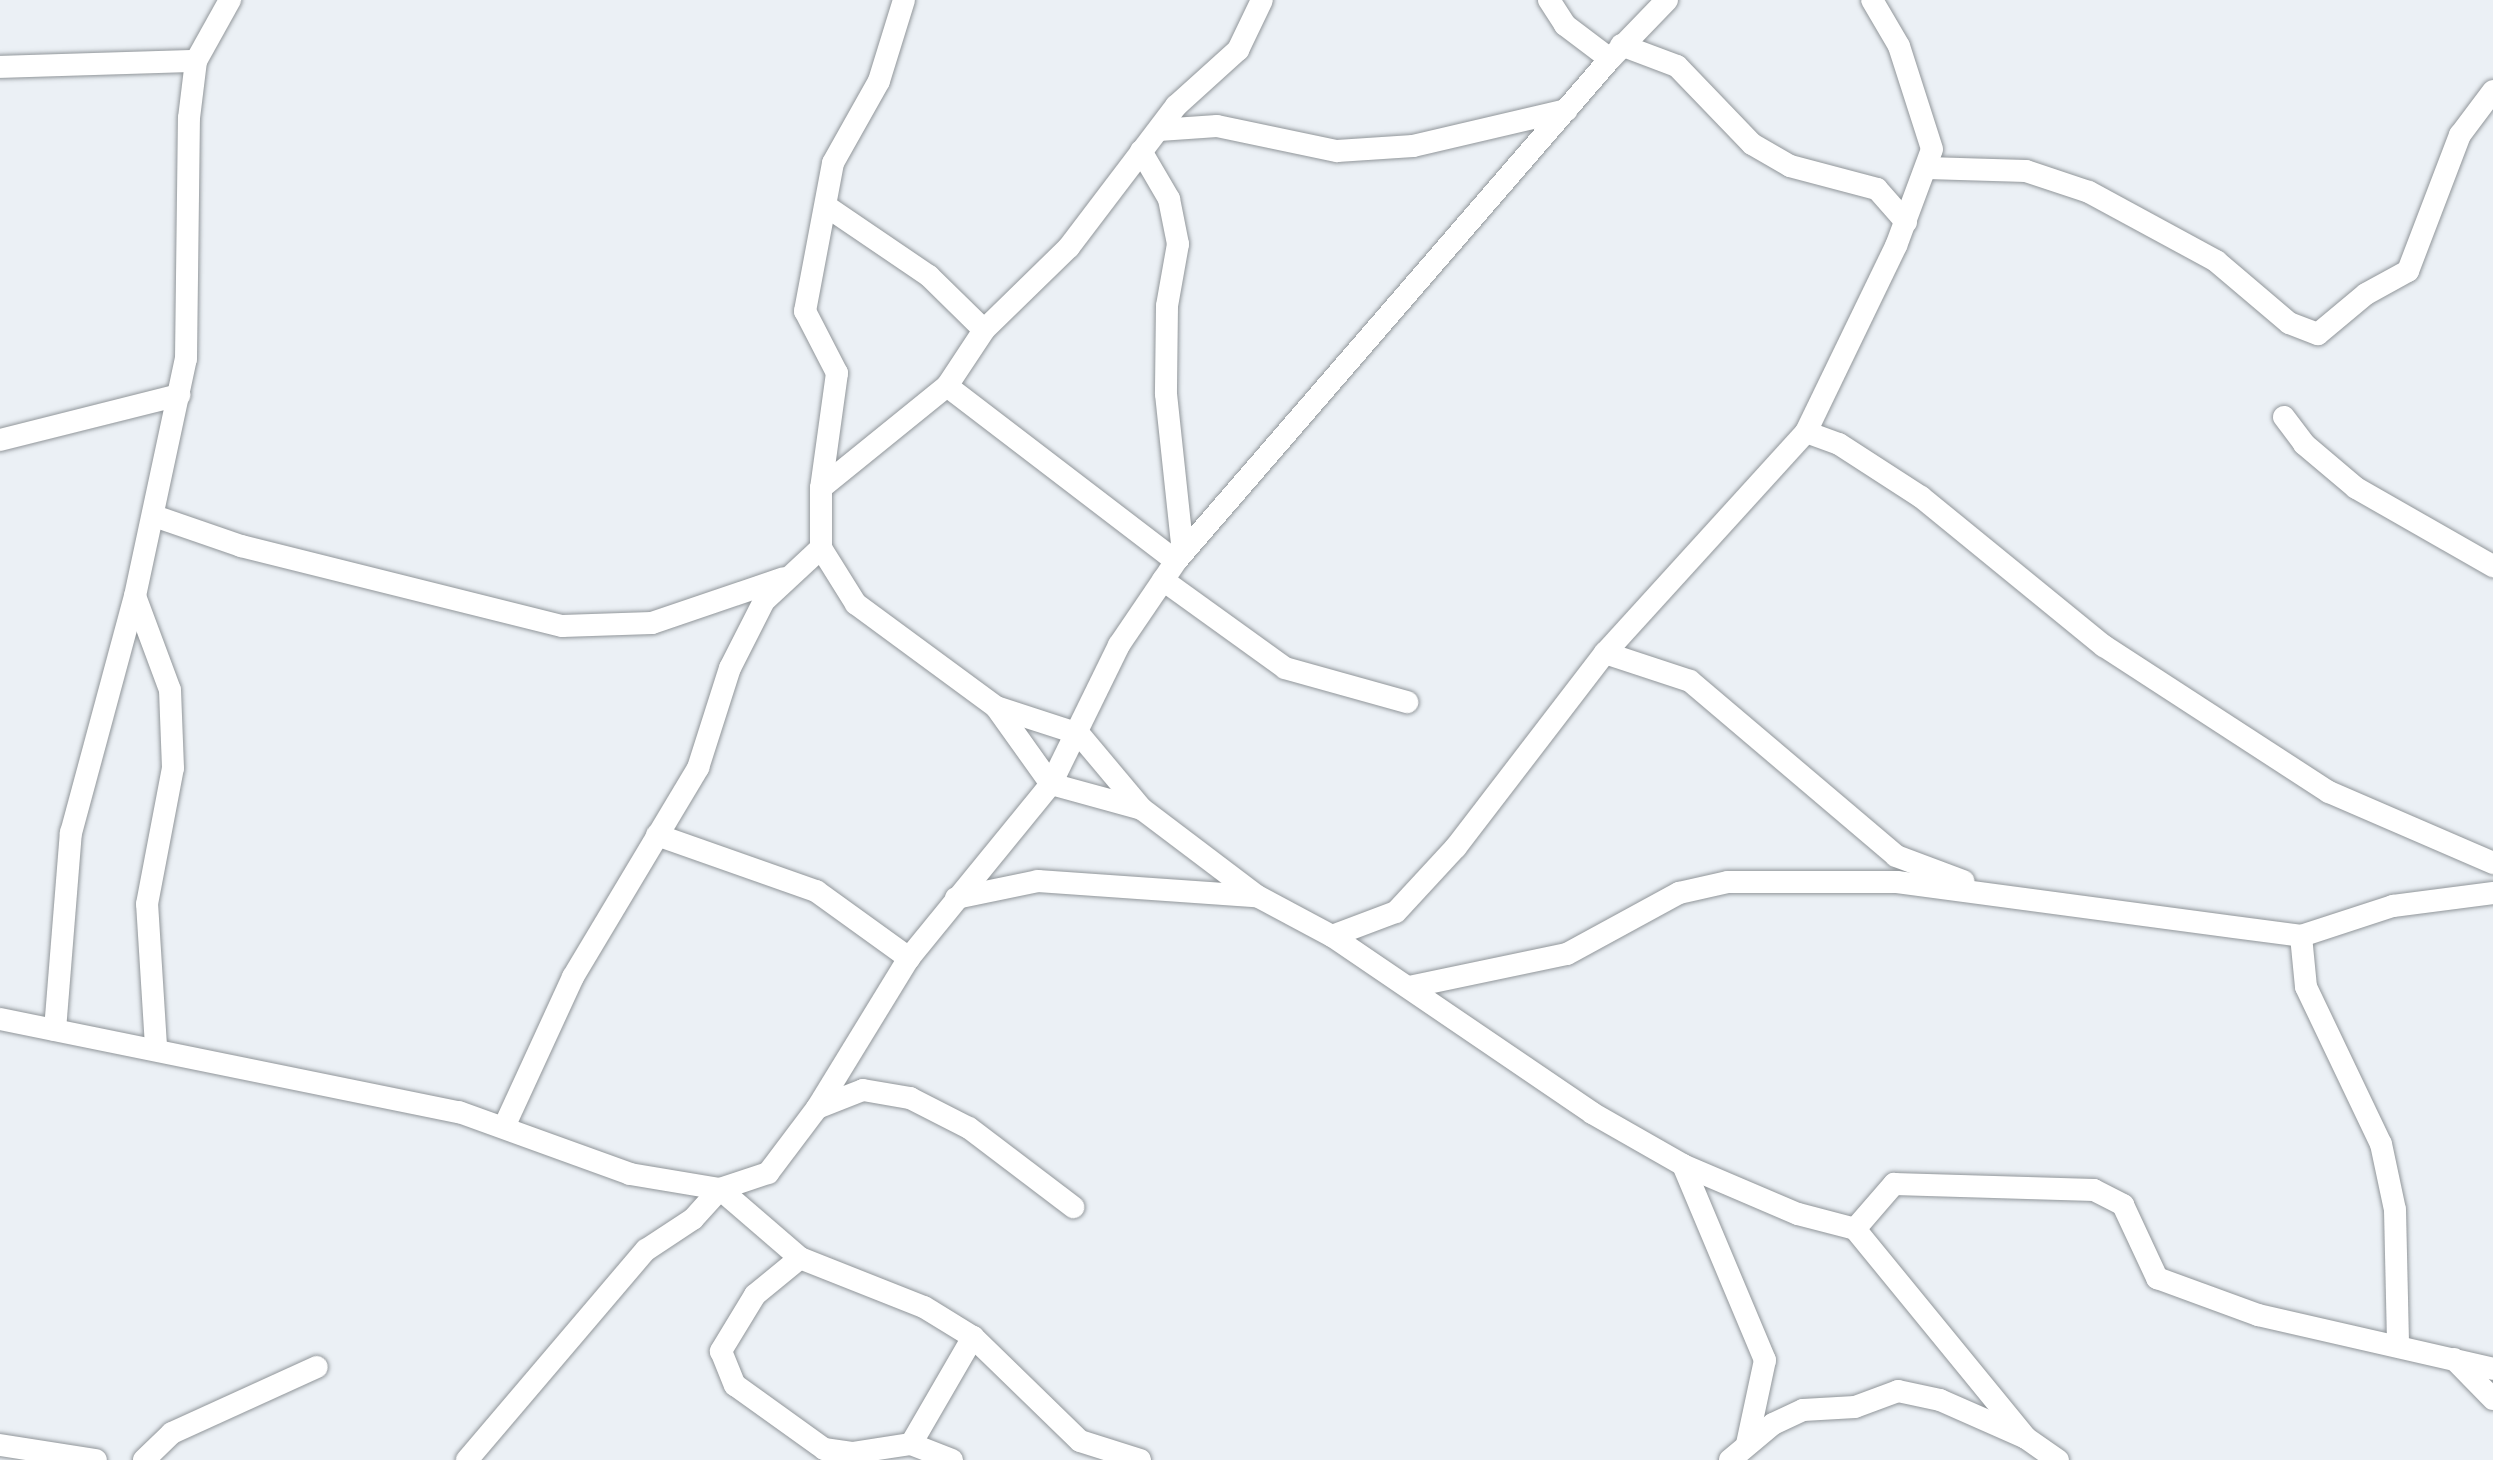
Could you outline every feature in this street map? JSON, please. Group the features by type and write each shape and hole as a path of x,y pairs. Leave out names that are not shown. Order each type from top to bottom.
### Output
{"street":[{"path":"55,1030 70,834 157,518 179,396 190,302 189,118 196,61 230,0"},
{"path":"904,0 879,81 833,163 805,310 837,373 821,488 821,548 856,604 996,707 1051,784 1142,809"},
{"path":"821,488 947,386 984,330 1048,272 1158,130 1238,50 1262,0"},
{"path":"1549,0 1565,24 1616,52 1677,66 1752,144 1790,166 1877,189 1906,222"},
{"path":"467,1460 544,1376 608,1288 720,1190 768,1173 817,1108 910,958 1051,784 1080,734 1119,646 1174,564 1616,52 1667,0"},
{"path":"1332,936 1396,912 1456,847 1605,653 1806,432 1928,168 1928,123 1899,46 1872,0"},
{"path":"0,67 196,61"},
{"path":"1928,168 2026,171 2089,192 2216,261 2289,323 2318,334 2366,294 2408,271 2460,135 2493,91"},
{"path":"1158,130 1217,126 1337,150 1413,146 1567,110"},
{"path":"1141,152 1168,199 1178,244 1167,306 1166,394 1174,564"},
{"path":"826,206 929,276 984,330"},
{"path":"947,386 1174,564 1285,668 1407,702"},
{"path":"0,440 179,396"},
{"path":"2284,416 2304,444 2356,488 2493,566"},
{"path":"1806,432 1839,444 1921,497 2104,646 2329,792 2493,862"},
{"path":"157,518 242,546 562,626 652,623 784,578"},
{"path":"504,1127 573,977 698,768 730,668 764,600 821,548"},
{"path":"135,596 170,690 174,768 147,904 156,1046"},
{"path":"1605,653 1690,681 1896,856 1995,893"},
{"path":"996,707 1080,734 1142,809 1257,896 1332,936 1592,1112 1683,1165 1798,1214 1855,1230 2026,1438"},
{"path":"656,835 816,891 910,958"},
{"path":"956,898 1038,881 1257,896"},
{"path":"1409,987 1567,954 1679,893 1728,882 1897,882 2300,936 2394,906 2493,892"},
{"path":"2300,936 2306,986 2381,1144 2395,1210 2398,1344"},
{"path":"0,1019 156,1046 504,1127 630,1174 720,1190 800,1258 924,1307 973,1337 1074,1450 1140,1460"},
{"path":"817,1108 863,1090 910,1098 968,1128 1073,1208"},
{"path":"1683,1165 1765,1360 1738,1452"},
{"path":"1855,1230 1894,1184 2094,1190 2123,1205 2156,1278 2258,1315 2398,1344 2493,1369"},
{"path":"800,1258 755,1295 721,1351 735,1385 824,1449 852,1453 911,1444 952,1460"},
{"path":"911,1444 973,1337"},
{"path":"2454,1358 2493,1400"},
{"path":"144,1460 172,1433 317,1368"},
{"path":"1738,1452 1803,1410 1855,1407 1898,1390 1940,1400 2026,1438 2058,1460"},
{"path":"0,1445 96,1460"}]}
